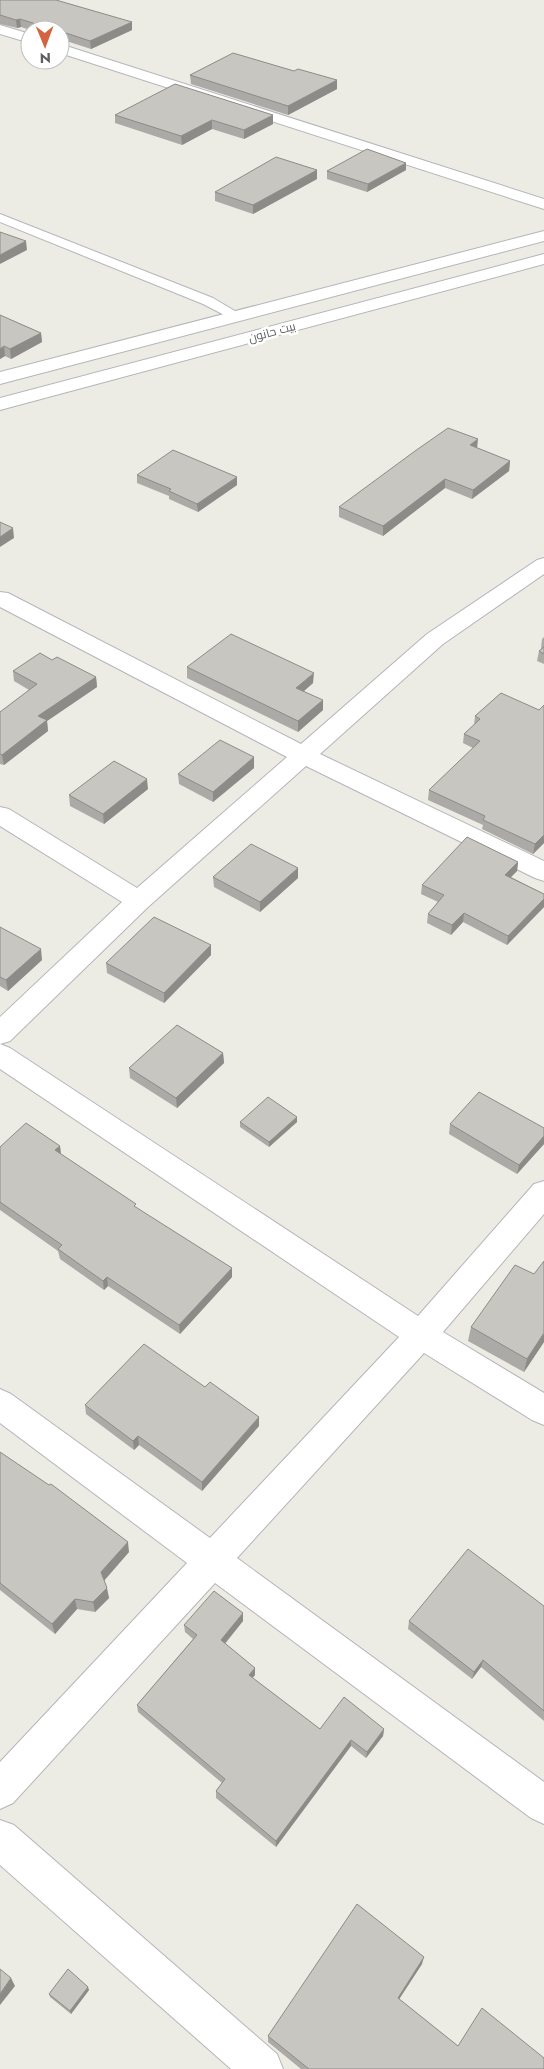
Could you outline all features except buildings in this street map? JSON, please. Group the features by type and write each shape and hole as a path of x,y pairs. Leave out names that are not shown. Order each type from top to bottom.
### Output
{"street":[{"path":"0,29 20,35"},
{"path":"70,51 544,204"},
{"name":"بيت حانون","path":"0,378 544,236"},
{"name":"بيت حانون","path":"0,404 544,259"},
{"path":"0,1034 139,901 435,639 544,564"},
{"path":"0,598 303,755 544,872"},
{"path":"0,815 139,901"},
{"path":"0,1055 421,1335 544,1410"},
{"path":"0,1790 421,1335 544,1193"},
{"path":"0,1404 544,1805"},
{"path":"0,1839 262,2069"}],"lane":[{"path":"0,218 208,301 239,317"}]}
